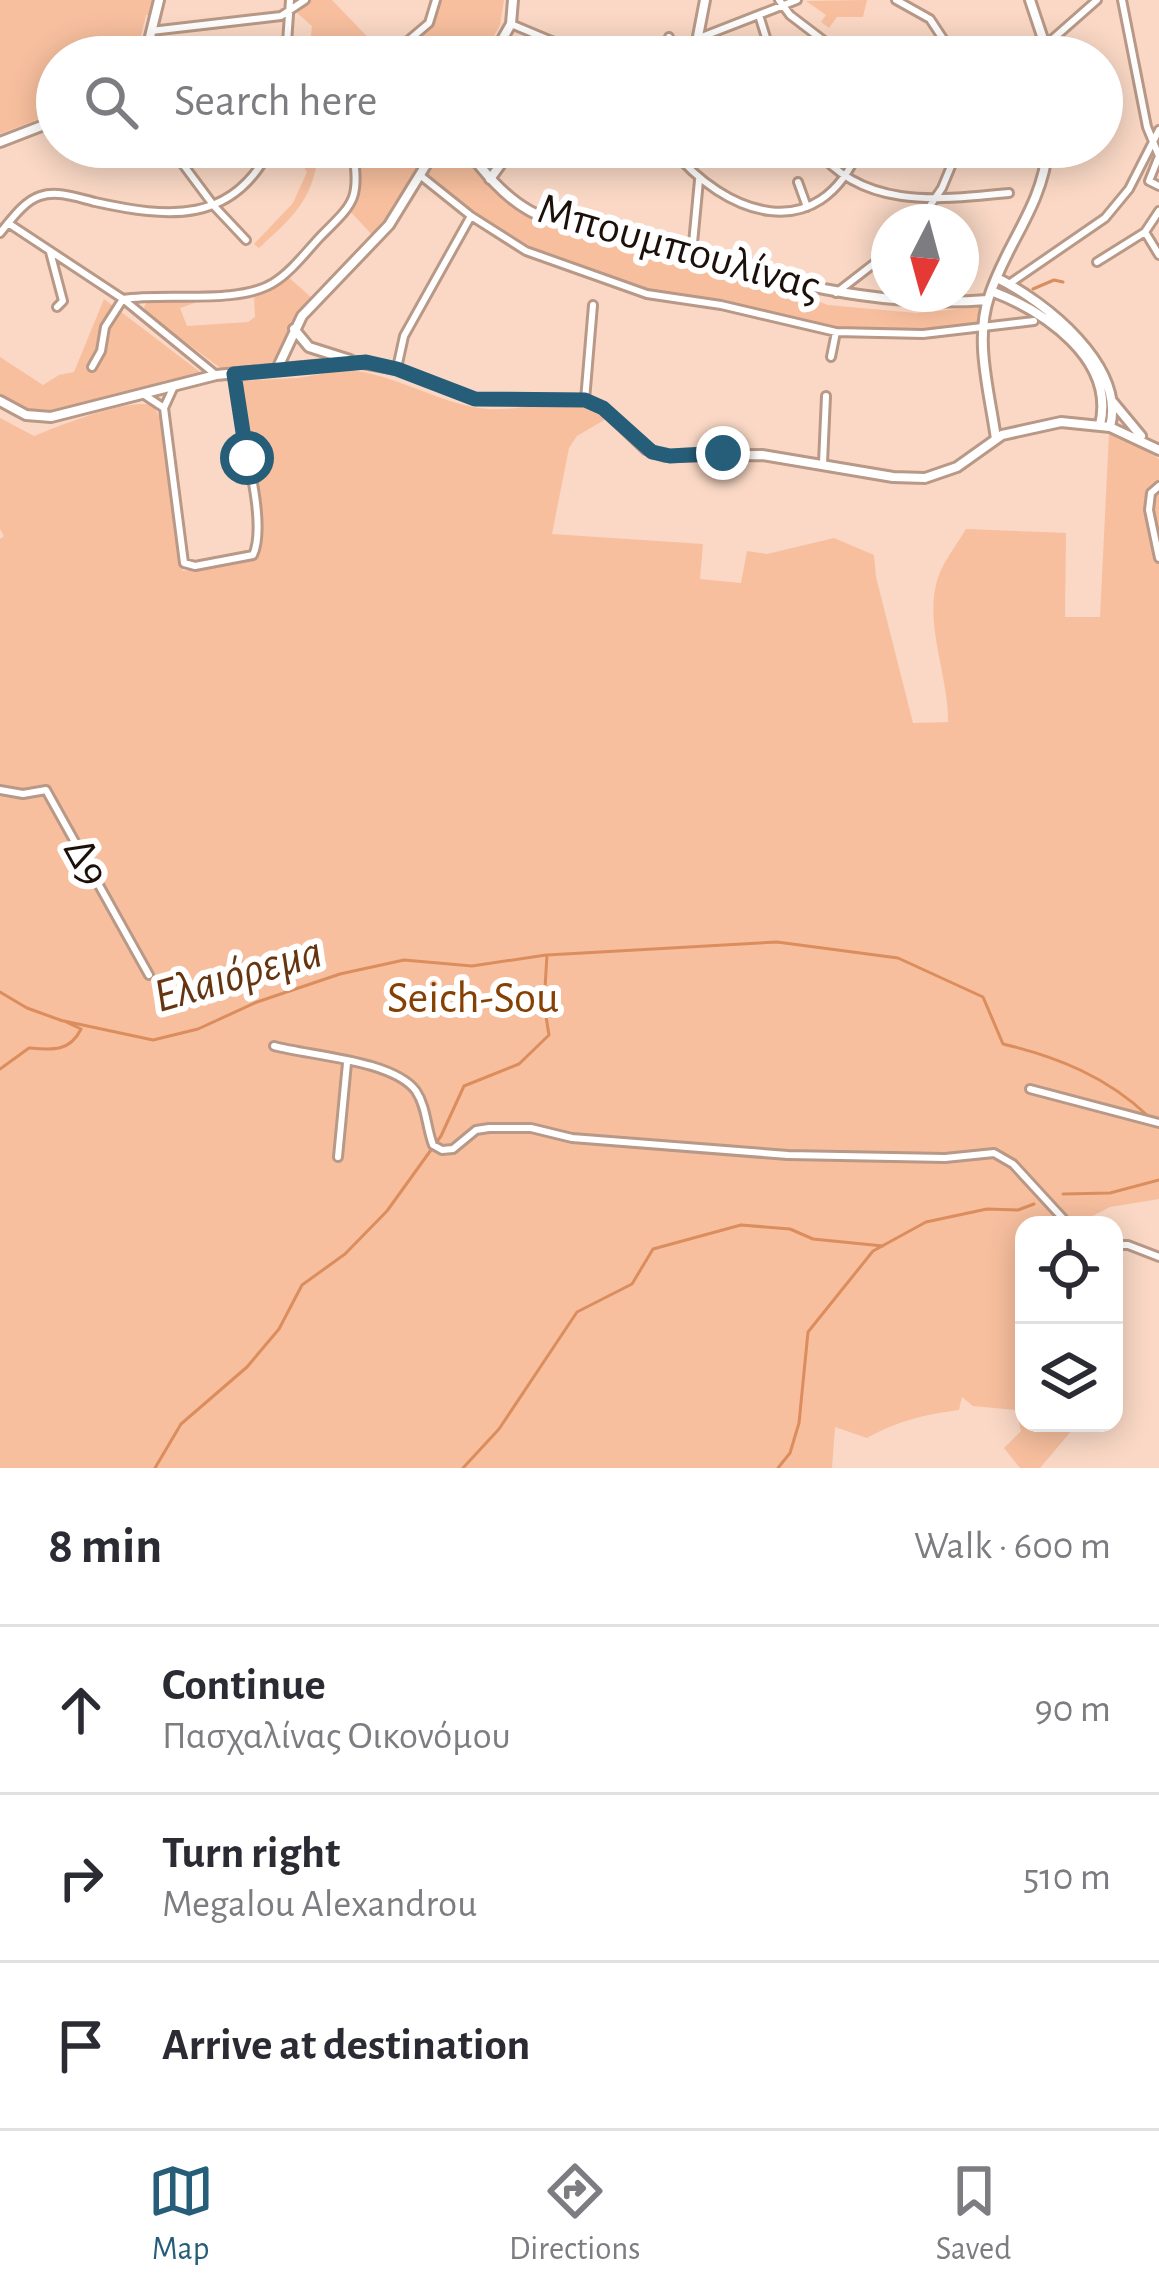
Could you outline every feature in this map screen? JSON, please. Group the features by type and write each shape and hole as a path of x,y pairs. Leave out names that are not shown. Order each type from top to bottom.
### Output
{"street":[{"path":"150,36 159,0"},
{"path":"287,36 290,0"},
{"path":"151,31 289,13 305,0"},
{"path":"413,36 429,22 436,0"},
{"path":"504,36 511,24 513,0"},
{"path":"699,36 705,0"},
{"path":"704,36 797,0"},
{"path":"896,0 930,19 942,36"},
{"path":"1030,0 1044,36"},
{"path":"1056,36 1097,0"},
{"path":"1123,0 1159,156 1149,181 1159,186"},
{"path":"780,3 820,36"},
{"path":"759,15 766,36"},
{"path":"511,24 540,36"},
{"path":"0,142 36,128"},
{"path":"1009,284 1105,218 1140,170 1159,130"},
{"path":"186,168 246,240"},
{"path":"0,233 30,201 52,194 151,212 191,212 214,206 258,168"},
{"path":"123,299 226,294 274,283 347,211 357,188 355,168"},
{"path":"277,369 294,329 389,225 425,168"},
{"name":"Μπουμπουλίνας","path":"481,168 532,213 625,233 692,257 836,293 923,301 989,296"},
{"path":"490,179 498,168"},
{"path":"688,168 699,180 773,214 808,209 849,168"},
{"path":"835,168 844,178 886,194 935,199 1009,193"},
{"path":"932,204 949,168"},
{"path":"996,439 986,376 989,296 1037,198 1043,168"},
{"path":"421,176 526,251 625,289 836,332 923,334 1034,321"},
{"path":"692,257 699,180"},
{"path":"798,182 808,209"},
{"path":"1097,262 1144,232 1159,211"},
{"path":"397,369 404,336 471,216"},
{"path":"8,224 123,299 216,375"},
{"path":"1144,232 1159,255"},
{"path":"50,253 63,301 57,307"},
{"path":"836,293 871,266"},
{"path":"997,278 1087,347 1098,364 1107,399 1104,426"},
{"path":"989,296 1024,304 1062,332 1091,367 1107,399 1159,450"},
{"path":"92,367 101,351 105,327 123,299"},
{"path":"585,400 593,305"},
{"path":"294,329 309,347 397,369 475,399 585,400 603,408 656,454 738,454 893,477 930,477 957,466 996,439 1026,428 1093,416 1107,399"},
{"path":"831,357 836,332"},
{"path":"0,401 26,415 51,417 216,375 357,362"},
{"path":"174,386 164,408 184,563 253,555 256,514 234,374"},
{"path":"142,394 164,408"},
{"path":"823,463 826,396"},
{"path":"1061,422 1104,426 1146,441"},
{"path":"1159,486 1149,499 1159,558"},
{"name":"Δ9","path":"0,790 23,794 46,790 149,975"},
{"path":"274,1046 379,1068 411,1085 424,1107 433,1145 442,1150 453,1149 476,1130 531,1128 578,1139 788,1155 946,1158 988,1152 1003,1156 1060,1216"},
{"path":"338,1157 347,1063"},
{"path":"1030,1089 1159,1123"},
{"path":"1123,1245 1159,1257"}],"green space":[{"path":"0,0 154,0 141,36 36,36 36,120 0,134"},
{"path":"311,0 332,0 367,36 311,36 312,26 297,13"},
{"path":"440,0 504,0 494,36 419,36 431,26"},
{"path":"867,0 863,17 837,17 829,28 821,22 826,15 806,1"},
{"path":"304,168 316,168 308,193 259,248 254,244 293,203 307,172"},
{"path":"358,168 418,168 373,236 350,211 360,181"},
{"path":"432,168 476,168 488,182 545,221 611,232 689,263 828,305 916,313 979,312 980,307 978,322 922,333 831,328 622,285 502,234 427,176"},
{"path":"287,276 312,298 297,316 274,363 222,369 148,315 144,307 149,299 200,301 180,308 187,326 248,322 255,317 254,295"},
{"path":"104,299 204,375 45,414 17,407 0,394 0,357 43,385 74,372"},
{"name":"Seich-Sou","path":"344,370 363,372 488,409 566,403 594,410 606,419 577,436 569,448 552,534 703,544 700,579 741,583 747,551 767,554 834,538 874,555 913,723 948,722 933,606 941,570 966,529 1066,533 1065,617 1100,617 1109,434 1159,459 1159,1199 1110,1207 1092,1216 1015,1216 1015,1410 973,1406 962,1397 959,1410 912,1419 867,1438 835,1427 832,1468 0,1468 0,539 4,536 0,529 0,418 34,436 110,409 153,405 163,424 183,571 249,560 259,552 259,513 239,381"},
{"name":"Seich-Sou","path":"1020,1432 1070,1432 1040,1468 1020,1468 1004,1448"}],"waterway":[{"path":"1033,289 1054,280 1063,282"},
{"path":"155,1468 181,1424 247,1367 279,1329 302,1285 345,1254 387,1211 441,1136 464,1086 519,1064 549,1035 544,1004 547,955 777,942 898,958 983,997 1003,1044 1081,1070 1148,1116"},
{"name":"Ελαιόρεμα","path":"0,1069 29,1048 66,1046 81,1029 64,1021 153,1040 198,1029 257,1002 340,974 404,960 472,966 546,955"},
{"path":"0,992 63,1021"},
{"name":"Ελαιόρεμα","path":"1063,1194 1110,1193 1159,1180"},
{"name":"Ελαιόρεμα","path":"778,1468 790,1453 799,1423 808,1332 873,1251 926,1222 1034,1204"},
{"path":"463,1468 499,1429 577,1312 632,1284 653,1249 741,1225 883,1246"}],"route":[{"path":"247,458 234,374 357,362 397,369 475,399 585,400 603,408 652,452 670,456 723,453"}]}
